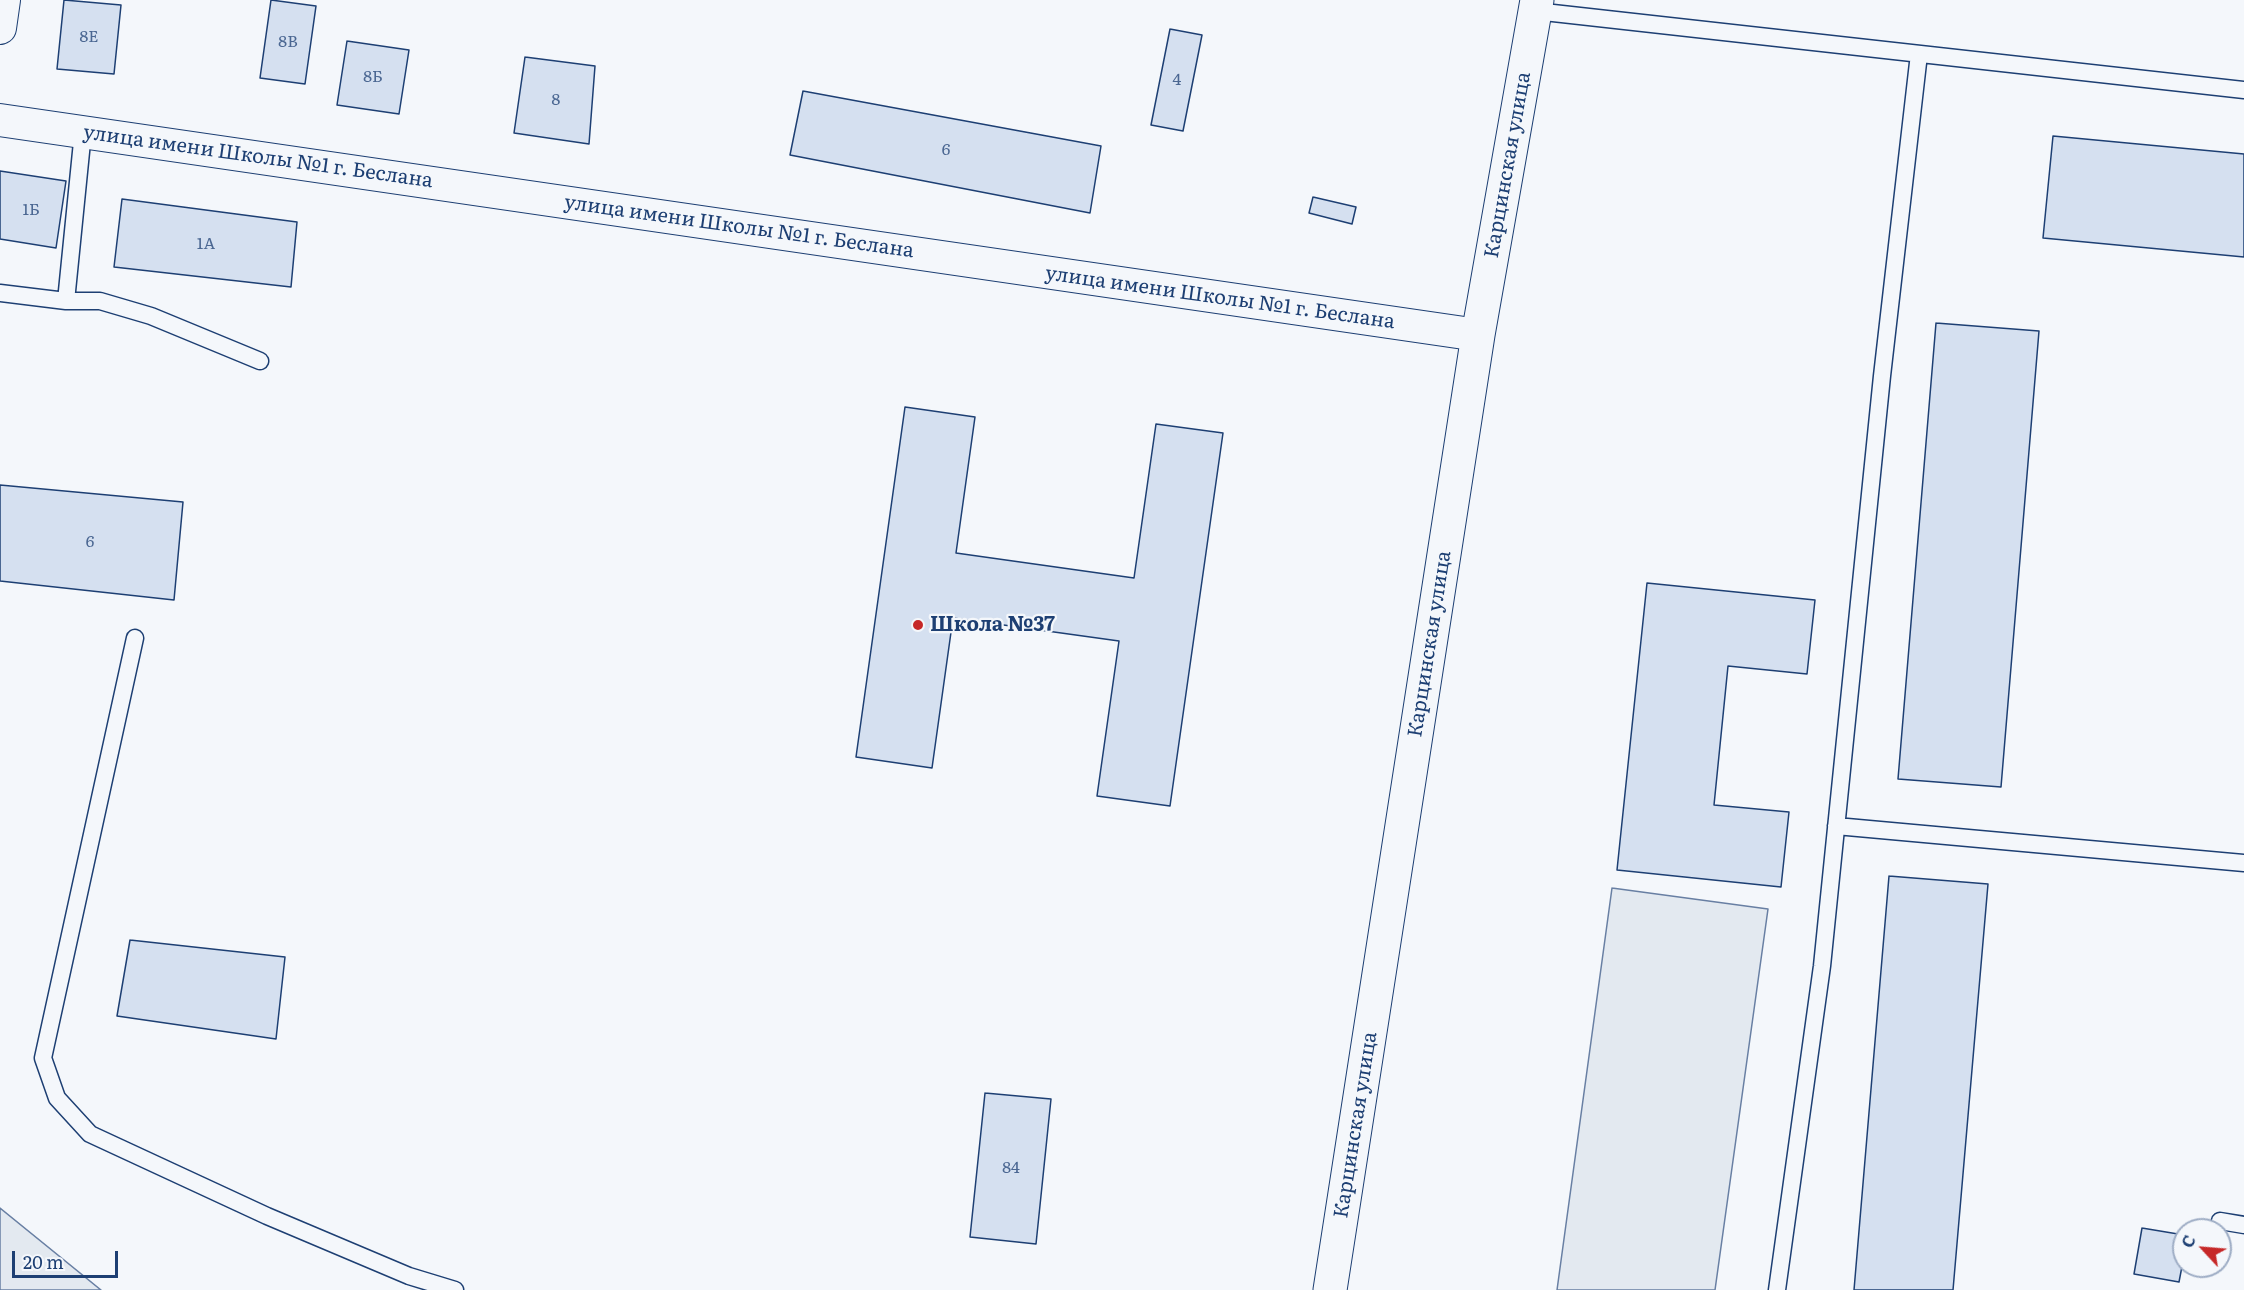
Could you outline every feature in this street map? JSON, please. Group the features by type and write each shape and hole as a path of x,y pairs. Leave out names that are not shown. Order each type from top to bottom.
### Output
{"main road":[{"name":"Карцинская улица","path":"1330,1290 1478,335 1536,6"}],"street":[{"path":"0,28 4,0"},
{"name":"улица имени Школы №1 г. Беслана","path":"0,120 1478,335"}],"lane":[{"path":"1536,6 1919,54 2244,90"},
{"path":"1777,1290 1820,977 1882,376 1919,54"},
{"path":"66,301 83,132"},
{"path":"0,293 66,301 100,302 152,316 260,361"},
{"path":"135,638 43,1058 57,1098 90,1134 267,1216 409,1276 455,1290"},
{"path":"1836,826 2244,863"}],"shaded area":[{"path":"1612,888 1768,909 1715,1290 1557,1290"},
{"path":"0,1208 101,1290 0,1290"}],"building":[{"path":"64,0 121,5 114,74 57,69"},
{"path":"271,0 316,6 305,84 260,78"},
{"path":"1170,29 1202,35 1183,131 1151,125"},
{"path":"347,41 409,50 399,114 337,105"},
{"path":"525,57 595,66 589,144 514,133"},
{"path":"803,91 1101,146 1090,213 790,155"},
{"path":"2053,136 2244,154 2244,257 2043,238"},
{"path":"0,171 66,181 56,248 0,239"},
{"path":"1313,197 1356,207 1352,224 1309,213"},
{"path":"122,199 297,222 291,287 114,267"},
{"path":"1936,323 2039,331 2001,787 1898,779"},
{"path":"905,407 975,417 956,553 1134,578 1156,424 1223,433 1170,806 1097,796 1119,641 953,618 932,768 856,757"},
{"path":"0,485 183,502 174,600 0,581"},
{"path":"1647,583 1815,600 1807,674 1728,666 1714,805 1789,812 1781,887 1617,870"},
{"path":"1889,876 1988,884 1953,1290 1854,1290"},
{"path":"130,940 285,957 276,1039 117,1016"},
{"path":"985,1093 1051,1099 1036,1244 970,1237"},
{"path":"2142,1228 2172,1233 2172,1278 2180,1278 2179,1282 2134,1274"}],"place":[{"name":"Школа №37","path":"918,625"}]}
